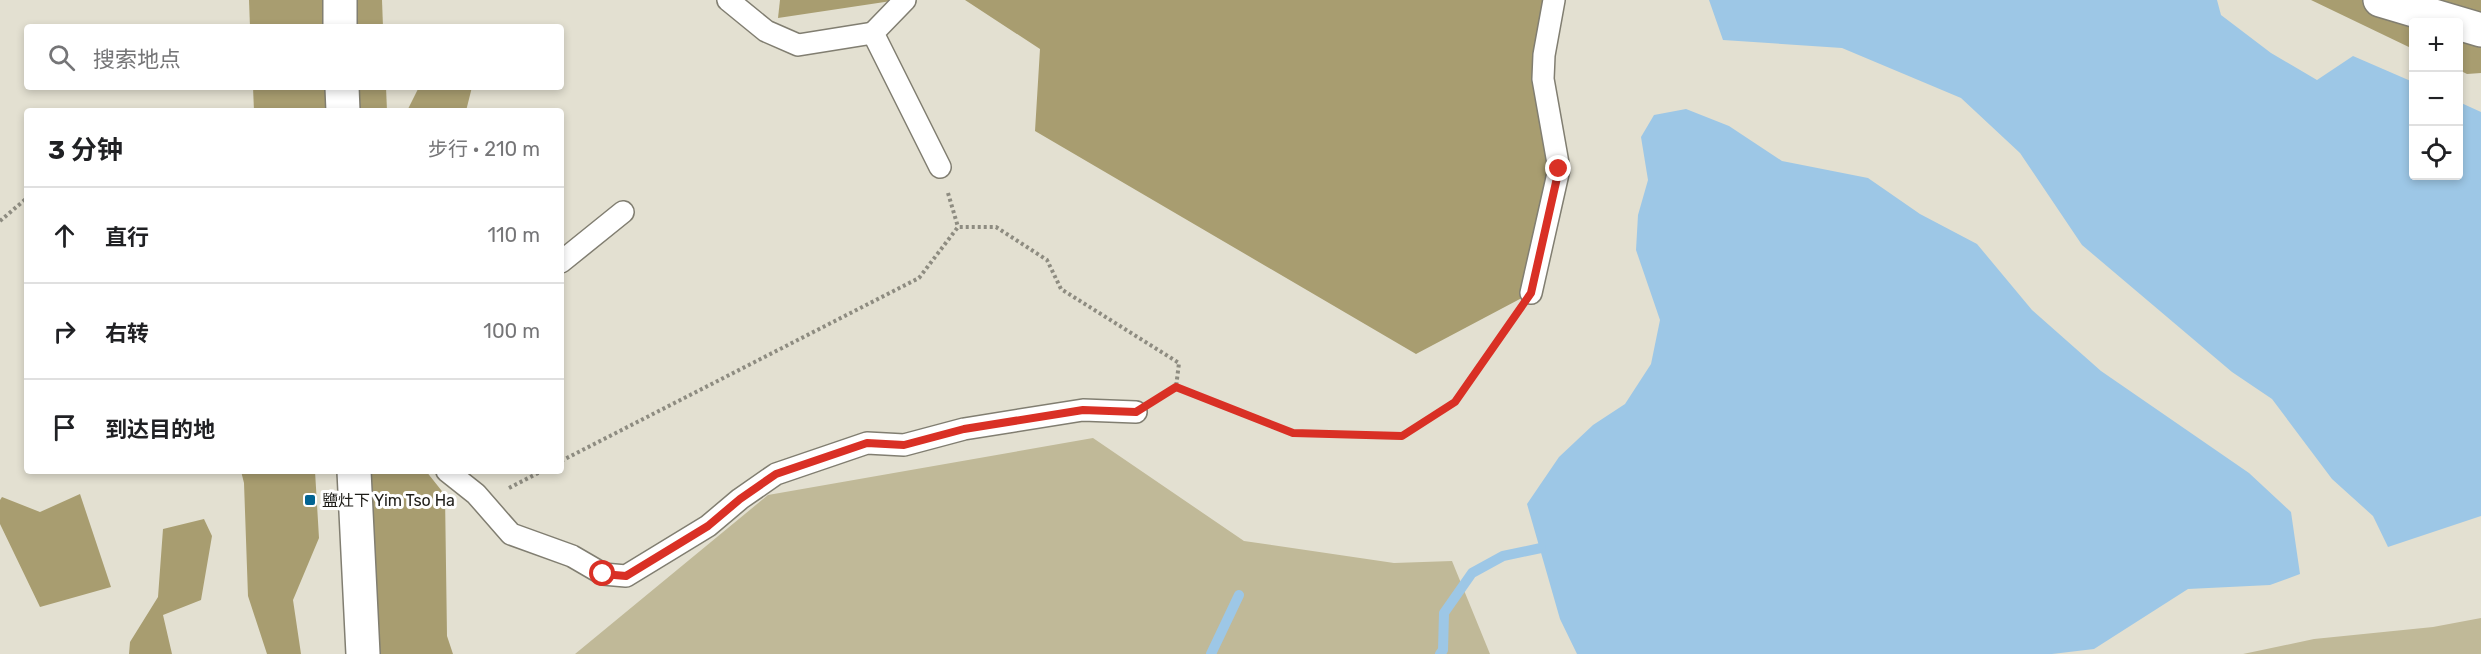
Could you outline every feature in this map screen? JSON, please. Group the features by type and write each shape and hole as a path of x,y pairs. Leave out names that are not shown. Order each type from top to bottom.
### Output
{"main road":[{"path":"340,0 340,24"},
{"path":"2380,0 2481,30"},
{"path":"342,90 342,108"},
{"path":"354,474 363,654"}],"lane":[{"path":"728,0 766,31 798,45 873,33 905,0"},
{"path":"1531,293 1559,169 1543,79 1544,55 1554,0"},
{"path":"873,33 940,167"},
{"path":"564,260 623,212"},
{"path":"451,474 476,494 511,534 572,556 603,574 626,576 708,526 740,499 776,474 867,443 904,445 964,429 1083,410 1136,412"}],"path":[{"path":"0,221 24,201"},
{"path":"564,459 919,278 958,227 996,227 1047,260 1060,289 1179,363 1176,387"},
{"path":"1176,387 1293,433 1402,436 1455,402 1531,293"},
{"path":"1136,412 1176,387"}],"shaded area":[{"path":"249,0 382,0 383,24 250,24"},
{"path":"780,0 898,0 778,18"},
{"path":"965,0 1555,0 1543,79 1555,188 1531,293 1416,354 1035,131 1040,49"},
{"path":"2311,0 2481,0 2481,73 2463,72 2463,18 2409,18 2409,47"},
{"path":"253,90 386,90 387,108 254,108"},
{"path":"418,90 471,90 467,108 408,108"},
{"path":"1093,438 1244,541 1394,563 1452,561 1490,654 575,654 768,495"},
{"path":"242,474 315,474 319,538 293,600 301,654 267,654 248,596"},
{"path":"347,474 428,474 445,495 447,636 453,654 361,654"},
{"path":"80,494 111,587 40,607 0,524 0,500 2,497 40,512"},
{"path":"204,519 212,536 201,600 163,615 172,654 129,654 130,642 158,597 163,529"},
{"path":"2481,618 2481,654 2243,654 2314,639 2433,627"}],"water":[{"path":"1709,0 2217,0 2221,15 2271,53 2317,80 2353,56 2409,80 2409,180 2463,180 2463,104 2481,112 2481,516 2388,547 2373,516 2332,479 2272,399 2232,372 2082,245 2020,153 1961,98 1842,48 1723,40"},
{"path":"1686,109 1729,126 1782,161 1868,178 1920,214 1977,244 2032,310 2101,371 2249,473 2291,512 2300,574 2270,585 2188,589 2094,649 2052,654 1577,654 1560,619 1527,504 1559,457 1593,425 1625,404 1651,364 1660,320 1636,250 1638,215 1648,180 1641,137 1654,115"}],"waterway":[{"path":"1440,654 1443,650 1444,613 1472,573 1503,556 1541,548"},
{"path":"1211,654 1239,595"}],"place":[{"name":"鹽灶下 Yim Tso Ha","path":"310,500"}],"route":[{"path":"603,574 626,576 708,526 740,499 776,474 867,443 904,445 964,429 1083,410 1136,412 1176,387 1293,433 1402,436 1455,402 1531,293 1559,169"}]}
